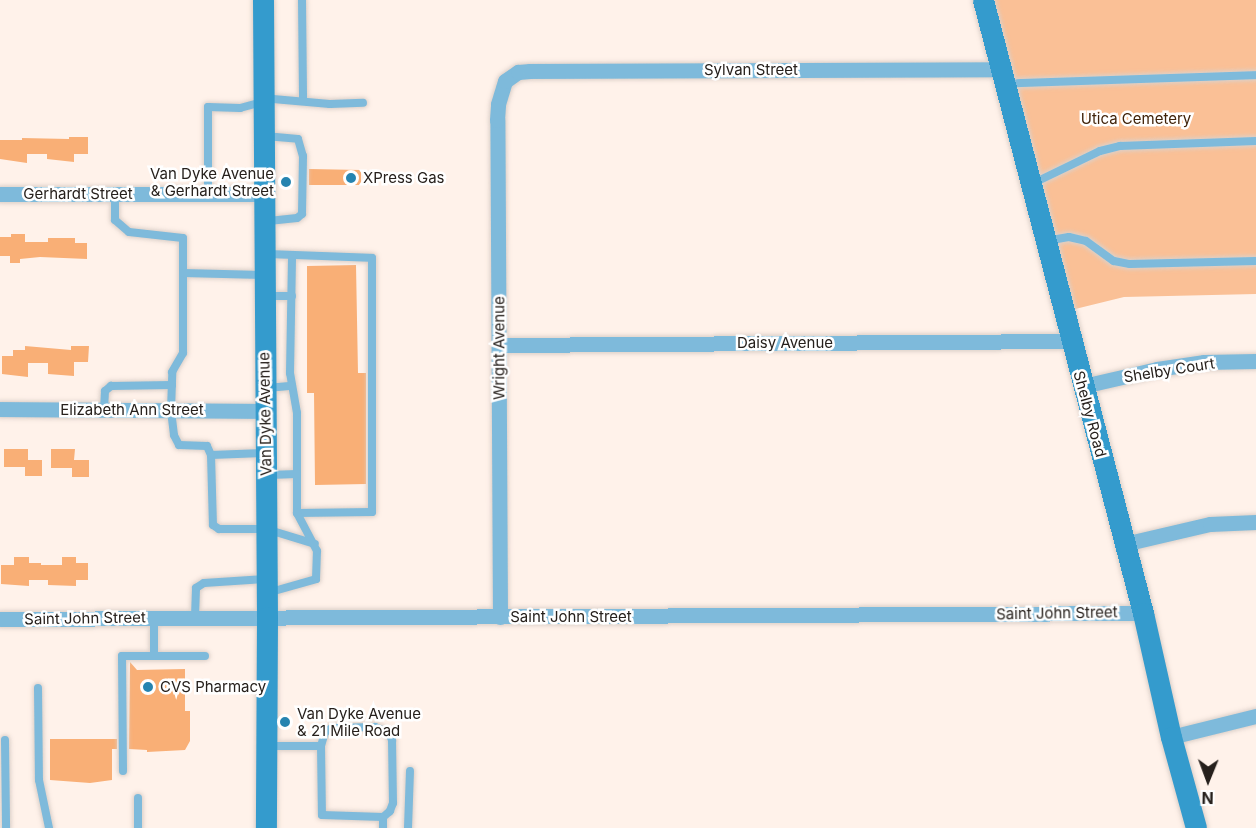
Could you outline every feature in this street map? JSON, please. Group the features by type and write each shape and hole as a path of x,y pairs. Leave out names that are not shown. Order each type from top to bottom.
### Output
{"street":[{"name":"Van Dyke Avenue","path":"263,0 268,746 266,828"},
{"name":"Shelby Road","path":"983,0 1070,341 1143,613 1171,737 1196,828"},
{"name":"Sylvan Street","path":"506,81 518,72 530,71 1000,69"},
{"name":"Wright Avenue","path":"500,617 497,120 500,97 506,81"},
{"name":"Gerhardt Street","path":"0,194 264,194"},
{"name":"Daisy Avenue","path":"500,345 1070,341"},
{"name":"Shelby Court","path":"1083,386 1157,369 1204,362 1256,361"},
{"name":"Elizabeth Ann Street","path":"0,409 265,411"},
{"path":"1124,543 1210,524 1256,522"},
{"name":"Saint John Street","path":"0,619 1143,613"},
{"path":"1171,737 1256,716"}],"lane":[{"path":"302,0 303,100"},
{"path":"1018,82 1256,75"},
{"path":"208,194 208,106 240,108 273,99 330,104 363,103"},
{"path":"263,136 298,139 301,142 303,210 297,218 264,221"},
{"path":"1041,178 1100,151 1120,146 1256,141"},
{"path":"115,194 115,220 129,232 183,238 183,353 172,372 171,410 177,443 203,445 211,452 265,453"},
{"path":"1045,242 1069,237 1086,241 1114,261 1130,264 1256,261"},
{"path":"264,275 292,255 372,258 372,512 297,513"},
{"path":"195,617 196,588 204,583 267,586 316,579 315,544 297,513 297,413 292,386 290,348 292,255"},
{"path":"183,273 264,275 292,296"},
{"path":"104,410 105,391 111,387 172,385"},
{"path":"265,388 292,386"},
{"path":"211,452 213,525 219,529 266,529 315,544"},
{"path":"266,475 297,474"},
{"path":"154,617 154,656"},
{"path":"123,771 122,656 205,656"},
{"path":"38,688 39,780 49,828"},
{"path":"375,727 389,733 392,741 393,803 390,811 383,817 322,815 321,746 325,732 332,728 375,727"},
{"path":"5,740 6,828"},
{"path":"268,746 321,746"},
{"path":"408,828 410,771"},
{"path":"138,798 138,828"},
{"path":"383,817 383,828"}],"green space":[{"name":"Utica Cemetery","path":"983,0 1256,0 1256,294 1124,297 1063,312"}],"building":[{"path":"69,137 88,137 88,154 74,154 74,162 47,159 47,154 27,154 27,163 0,159 0,140 69,139"},
{"path":"309,169 361,170 361,185 309,185"},
{"path":"11,234 25,234 25,242 48,242 48,238 75,238 75,243 87,243 87,259 40,257 20,259 20,263 10,263 10,256 0,256 0,237 11,237"},
{"path":"356,265 358,373 366,373 366,484 315,485 314,393 307,393 307,266"},
{"path":"25,346 71,350 71,346 89,346 88,362 74,362 74,376 48,374 48,363 28,363 28,377 2,374 2,356 13,356 13,350 25,350"},
{"path":"4,449 28,449 28,460 42,460 42,476 25,476 25,467 4,467"},
{"path":"51,449 75,449 74,460 89,460 89,477 72,477 72,468 51,468"},
{"path":"14,557 29,557 29,563 41,563 41,565 62,565 62,557 76,557 76,563 88,563 88,580 76,580 76,586 48,585 48,580 29,580 29,586 1,584 1,565 14,565"},
{"name":"CVS Pharmacy","path":"130,662 137,670 185,669 185,711 190,711 190,741 185,750 147,752 147,750 129,749"},
{"path":"50,739 117,739 117,749 112,749 112,780 90,783 50,780"}],"place":[{"name":"XPress Gas","path":"351,178"},
{"name":"Van Dyke Avenue & Gerhardt Street","path":"286,182"},
{"name":"CVS Pharmacy","path":"148,687"},
{"name":"Van Dyke Avenue & 21 Mile Road","path":"285,722"}]}
